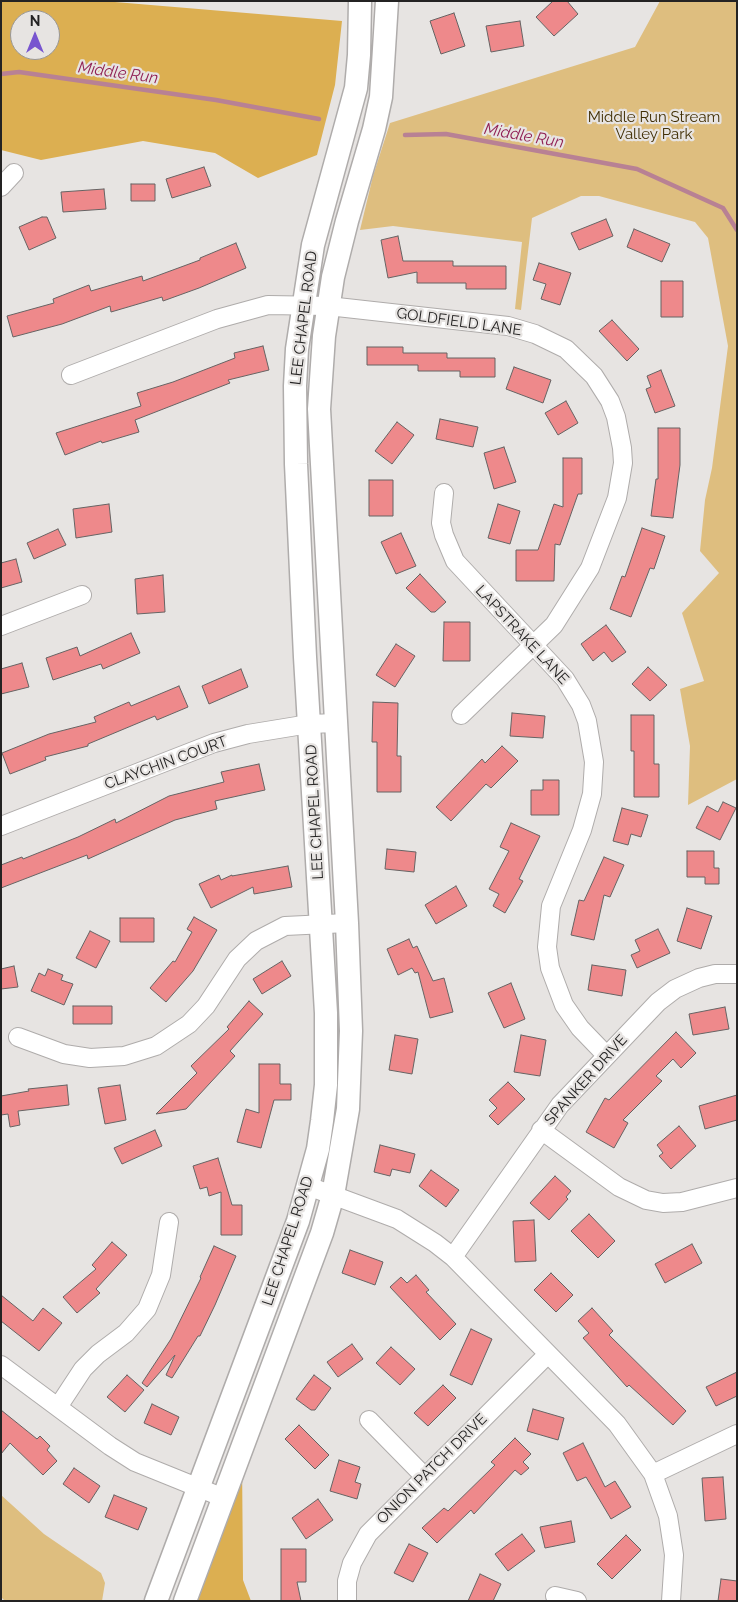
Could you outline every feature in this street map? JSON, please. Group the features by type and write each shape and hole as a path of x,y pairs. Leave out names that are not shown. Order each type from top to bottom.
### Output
{"main road":[{"name":"LEE CHAPEL ROAD","path":"156,1601 298,1221 318,1149 326,1085 326,1013 294,420 297,349 303,305 319,222 356,88 360,1"},
{"name":"LEE CHAPEL ROAD","path":"185,1601 322,1233 344,1146 351,1078 347,923 337,722 327,584 319,409 328,306 339,250 374,129 381,97 387,1"}],"street":[{"path":"1,186 14,173"},
{"name":"GOLDFIELD LANE","path":"71,375 218,319 268,305 328,306 522,329 566,349 586,367 601,386 616,417 622,448 621,480 617,498 597,553 578,589 554,625 461,715"},
{"name":"LAPSTRAKE LANE","path":"444,493 441,523 446,543 455,561 565,679 587,721 594,762 592,794 588,815 551,906 547,947 550,968 557,992 571,1017 606,1056"},
{"path":"1,626 82,595"},
{"name":"CLAYCHIN COURT","path":"1,826 214,744 248,734 309,724 337,722"},
{"path":"18,1037 64,1054 90,1058 124,1056 156,1046 189,1024 206,1006 237,959 256,941 285,926 347,923"},
{"name":"SPANKER DRIVE","path":"453,1257 474,1230 560,1105 658,1002 675,989 707,976 737,974"},
{"path":"541,1130 618,1187 646,1200 682,1202 737,1188"},
{"path":"308,1186 397,1219 435,1242 453,1257 618,1424 653,1474 672,1535 675,1572 672,1601"},
{"path":"58,1407 83,1369 98,1354 126,1333 147,1309 161,1275 170,1222"},
{"name":"ONION PATCH DRIVE","path":"347,1601 347,1581 352,1562 361,1544 424,1476 548,1354"},
{"path":"1,1365 110,1446 135,1462 224,1498"},
{"path":"369,1420 424,1476"},
{"path":"653,1474 737,1434"},
{"path":"555,1596 577,1601"}],"green space":[{"name":"Middle Run Stream Valley Park","path":"660,1 737,1 737,779 688,805 690,746 680,689 704,681 682,613 719,573 700,551 705,500 712,468 728,346 708,238 695,222 599,196 581,196 532,218 521,310 515,309 522,242 393,226 360,230 373,176 390,123 635,47"},
{"path":"1,1495 44,1534 101,1573 105,1583 102,1601 5,1601 1,1597"}],"shaded area":[{"path":"1,1 103,1 342,21 335,85 317,155 258,178 215,153 143,141 41,160 1,150"},
{"path":"242,1458 243,1580 251,1601 196,1601"}],"building":[{"path":"553,1 567,1 578,14 554,36 536,17"},
{"path":"454,13 465,46 441,54 430,21"},
{"path":"520,21 524,46 491,52 486,26"},
{"path":"204,167 211,186 172,198 166,179"},
{"path":"131,184 155,184 155,201 131,201"},
{"path":"104,189 106,209 63,212 61,192"},
{"path":"42,217 47,217 56,238 29,250 19,227"},
{"path":"606,219 613,236 579,250 571,233"},
{"path":"634,229 670,244 662,262 627,247"},
{"path":"398,236 403,261 453,261 453,266 506,266 506,289 466,289 466,283 417,283 417,272 388,278 381,240"},
{"path":"236,243 246,268 199,288 163,301 162,297 111,312 110,306 62,324 13,337 7,316 54,303 53,299 89,285 91,291 142,276 143,281 200,260 200,258"},
{"path":"539,263 571,273 560,305 541,299 546,284 533,280"},
{"path":"661,281 683,281 683,317 661,317"},
{"path":"612,320 639,349 627,361 599,331"},
{"path":"263,346 269,370 228,380 230,383 135,420 139,432 102,443 101,441 65,455 56,433 141,406 137,393 173,382 235,358 234,353"},
{"path":"367,347 403,347 403,353 447,353 447,358 495,358 495,377 460,377 460,371 418,371 418,365 367,365"},
{"path":"514,367 551,380 543,403 506,389"},
{"path":"661,370 675,406 655,413 646,389 651,387 647,376"},
{"path":"566,401 578,423 558,435 545,413"},
{"path":"440,419 478,427 473,447 436,439"},
{"path":"397,422 414,435 392,464 375,451"},
{"path":"658,428 680,428 680,465 673,518 651,516 656,479 658,479"},
{"path":"504,447 516,482 494,489 484,453"},
{"path":"563,458 582,458 582,494 578,494 560,545 555,544 554,581 516,581 516,550 538,550 554,504 563,507"},
{"path":"369,480 393,480 393,516 369,516"},
{"path":"109,504 112,532 76,538 73,509"},
{"path":"498,504 520,511 510,544 488,538"},
{"path":"642,528 665,536 654,569 650,568 631,617 610,609 622,576 625,577"},
{"path":"58,529 66,545 34,559 27,543"},
{"path":"401,533 416,566 396,574 381,542"},
{"path":"16,559 22,582 1,588 1,563"},
{"path":"420,574 446,602 435,612 431,612 406,588"},
{"path":"163,575 165,612 137,614 135,579"},
{"path":"444,622 470,622 470,661 443,661"},
{"path":"606,625 626,652 612,662 604,652 593,661 581,644"},
{"path":"131,633 140,653 103,669 101,664 53,680 46,658 77,647 80,656"},
{"path":"396,644 415,656 395,687 376,675"},
{"path":"22,663 29,687 1,694 1,669"},
{"path":"648,667 667,685 650,701 632,684"},
{"path":"241,669 248,687 209,704 202,686"},
{"path":"179,686 188,707 157,720 155,716 88,744 88,746 45,757 46,760 10,774 2,753 49,734 96,722 94,717 129,702 131,706"},
{"path":"373,702 398,703 397,756 401,756 401,792 377,792 377,742 372,742"},
{"path":"512,713 545,716 543,738 510,736"},
{"path":"631,715 654,715 654,764 659,764 659,797 634,797 634,751 631,751"},
{"path":"502,746 518,761 491,788 486,784 451,821 436,807 482,759 485,763"},
{"path":"259,764 265,790 215,801 217,809 175,820 88,859 87,855 1,888 1,865 22,857 23,859 78,837 115,819 116,823 169,796 224,782 221,772"},
{"path":"543,780 559,780 559,815 531,815 531,790 543,790"},
{"path":"723,802 736,808 720,840 696,828 707,806 718,812"},
{"path":"622,808 648,815 641,837 631,834 628,845 613,841"},
{"path":"511,823 540,836 519,879 523,881 505,913 493,906 499,894 489,889 509,851 500,847"},
{"path":"387,849 416,852 414,872 385,869"},
{"path":"687,851 714,851 714,868 719,868 719,884 705,884 705,877 687,877"},
{"path":"604,857 624,865 610,897 604,895 594,940 571,935 579,900 584,901"},
{"path":"288,866 292,887 254,894 253,887 211,908 199,884 219,875 221,880 232,875"},
{"path":"456,886 467,906 436,924 425,905"},
{"path":"687,908 712,916 701,949 677,941"},
{"path":"194,917 217,930 193,971 166,1002 150,988 173,961 175,962 192,932 187,929"},
{"path":"120,918 154,918 154,942 120,942"},
{"path":"658,929 670,953 637,968 631,955 640,951 635,940"},
{"path":"90,931 110,941 96,968 76,958"},
{"path":"409,939 413,948 417,946 433,981 444,978 453,1012 430,1018 418,972 415,973 412,968 398,975 387,949"},
{"path":"282,961 291,976 262,994 253,979"},
{"path":"592,965 626,970 622,996 588,990"},
{"path":"14,966 18,987 1,989 1,969"},
{"path":"48,969 63,975 61,980 73,984 64,1005 31,991 39,973 45,976"},
{"path":"511,983 525,1019 504,1028 488,993"},
{"path":"249,1001 263,1014 230,1051 235,1056 186,1109 156,1114 197,1073 191,1066 229,1029 227,1027"},
{"path":"73,1006 112,1006 112,1024 73,1024"},
{"path":"725,1007 729,1029 693,1035 689,1014"},
{"path":"676,1032 696,1053 681,1068 673,1059 656,1076 662,1081 623,1120 628,1123 614,1148 586,1132 605,1098 609,1100"},
{"path":"395,1035 418,1039 412,1074 389,1070"},
{"path":"521,1035 546,1040 540,1076 514,1072"},
{"path":"259,1064 280,1064 280,1084 291,1084 291,1100 274,1100 261,1148 237,1142 246,1109 259,1113"},
{"path":"508,1082 525,1099 498,1125 489,1116 497,1108 489,1100"},
{"path":"67,1085 69,1105 18,1111 20,1125 10,1127 8,1114 1,1115 1,1096 29,1091 28,1089"},
{"path":"120,1085 126,1120 105,1124 98,1088"},
{"path":"737,1095 737,1120 705,1129 699,1106"},
{"path":"679,1126 696,1146 671,1169 659,1156 663,1153 657,1145"},
{"path":"155,1130 162,1146 122,1164 114,1148"},
{"path":"380,1145 415,1154 410,1173 392,1169 390,1176 374,1172"},
{"path":"218,1158 232,1205 242,1205 242,1235 221,1235 221,1192 209,1196 207,1187 200,1189 193,1166"},
{"path":"431,1170 459,1190 446,1207 419,1186"},
{"path":"555,1176 571,1191 566,1197 568,1199 549,1220 530,1203"},
{"path":"589,1214 615,1241 598,1258 571,1231"},
{"path":"534,1220 536,1261 515,1262 513,1221"},
{"path":"112,1242 127,1255 96,1289 100,1293 77,1313 63,1297 96,1269 92,1265"},
{"path":"692,1244 702,1263 665,1283 655,1264"},
{"path":"214,1246 236,1256 215,1305 200,1336 198,1336 172,1378 166,1375 175,1355 147,1387 142,1383 171,1339 201,1278"},
{"path":"350,1250 383,1262 375,1285 342,1273"},
{"path":"551,1273 573,1295 556,1312 534,1290"},
{"path":"416,1275 429,1290 426,1292 456,1324 440,1340 390,1287 401,1277 407,1283"},
{"path":"1,1295 33,1321 43,1308 62,1323 39,1351 1,1321"},
{"path":"592,1308 613,1331 609,1335 686,1411 673,1425 629,1385 627,1387 583,1338 589,1333 578,1321"},
{"path":"471,1329 492,1339 472,1385 450,1375"},
{"path":"352,1344 363,1359 338,1377 327,1362"},
{"path":"391,1347 415,1369 400,1385 376,1363"},
{"path":"737,1372 737,1396 716,1406 706,1387"},
{"path":"127,1375 144,1390 125,1412 107,1397"},
{"path":"314,1375 331,1388 315,1410 311,1410 296,1399"},
{"path":"443,1385 456,1398 428,1426 414,1413"},
{"path":"152,1404 179,1417 171,1435 144,1423"},
{"path":"533,1409 564,1418 558,1440 527,1431"},
{"path":"1,1410 37,1439 40,1436 50,1446 47,1450 57,1461 43,1475 10,1443 1,1454"},
{"path":"299,1425 329,1455 315,1469 285,1439"},
{"path":"515,1438 531,1454 523,1462 529,1468 521,1475 515,1470 474,1514 471,1510 437,1543 422,1528 444,1508 448,1511 495,1465 491,1462"},
{"path":"583,1443 605,1487 615,1481 631,1507 611,1519 586,1477 577,1481 563,1453"},
{"path":"339,1460 360,1467 355,1482 361,1484 357,1499 330,1491"},
{"path":"74,1468 100,1486 89,1503 63,1484"},
{"path":"723,1477 726,1519 705,1521 702,1478"},
{"path":"114,1495 147,1508 138,1530 105,1517"},
{"path":"318,1499 333,1520 306,1539 292,1518"},
{"path":"571,1521 575,1542 545,1548 540,1527"},
{"path":"522,1534 535,1551 508,1571 495,1554"},
{"path":"626,1535 641,1550 612,1579 597,1564"},
{"path":"409,1544 428,1553 413,1582 394,1573"},
{"path":"281,1549 306,1549 306,1582 297,1582 301,1601 281,1601"},
{"path":"480,1574 501,1584 493,1601 468,1601"},
{"path":"721,1579 737,1581 737,1601 718,1601"}],"waterway":[{"name":"Middle Run","path":"1,74 19,72 216,100 319,119"},
{"name":"Middle Run","path":"405,135 446,134 637,169 723,208 737,230"}]}
